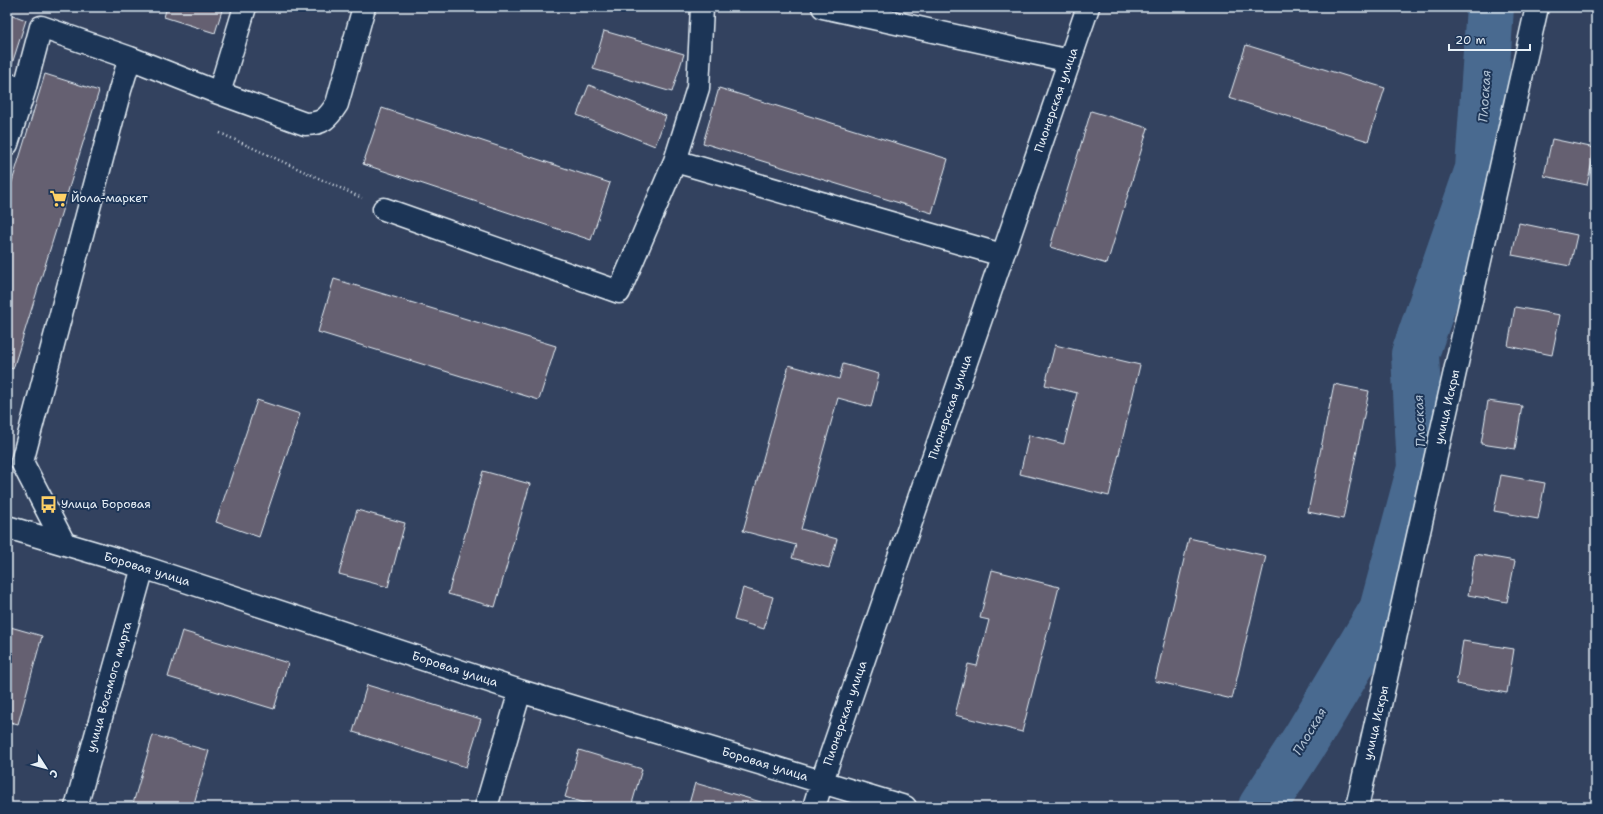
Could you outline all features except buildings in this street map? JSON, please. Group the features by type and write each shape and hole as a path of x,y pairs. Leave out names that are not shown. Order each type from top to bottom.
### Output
{"street":[{"path":"219,93 245,7"},
{"path":"7,144 16,88 40,27 130,58 219,93 305,124 315,124 324,120 337,104 364,7"},
{"path":"384,209 619,292 675,161 698,88 702,7"},
{"path":"823,7 1070,61"},
{"name":"Пионерская улица","path":"814,807 1088,7"},
{"name":"улица Искры","path":"1357,807 1537,7"},
{"path":"64,544 22,462 120,90 130,58"},
{"path":"675,161 1002,255"},
{"name":"Боровая улица","path":"7,527 143,567 520,690 906,807"},
{"name":"улица Восьмого марта","path":"76,807 143,567"},
{"path":"486,807 520,690"}],"path":[{"path":"220,133 384,209"}],"waterway":[{"name":"Плоская","path":"1262,807 1306,739 1383,610 1421,468 1415,354 1479,169 1490,7"}],"place":[{"name":"Йола-маркет","path":"58,198"},
{"name":"Улица Боровая","path":"48,504"}]}
